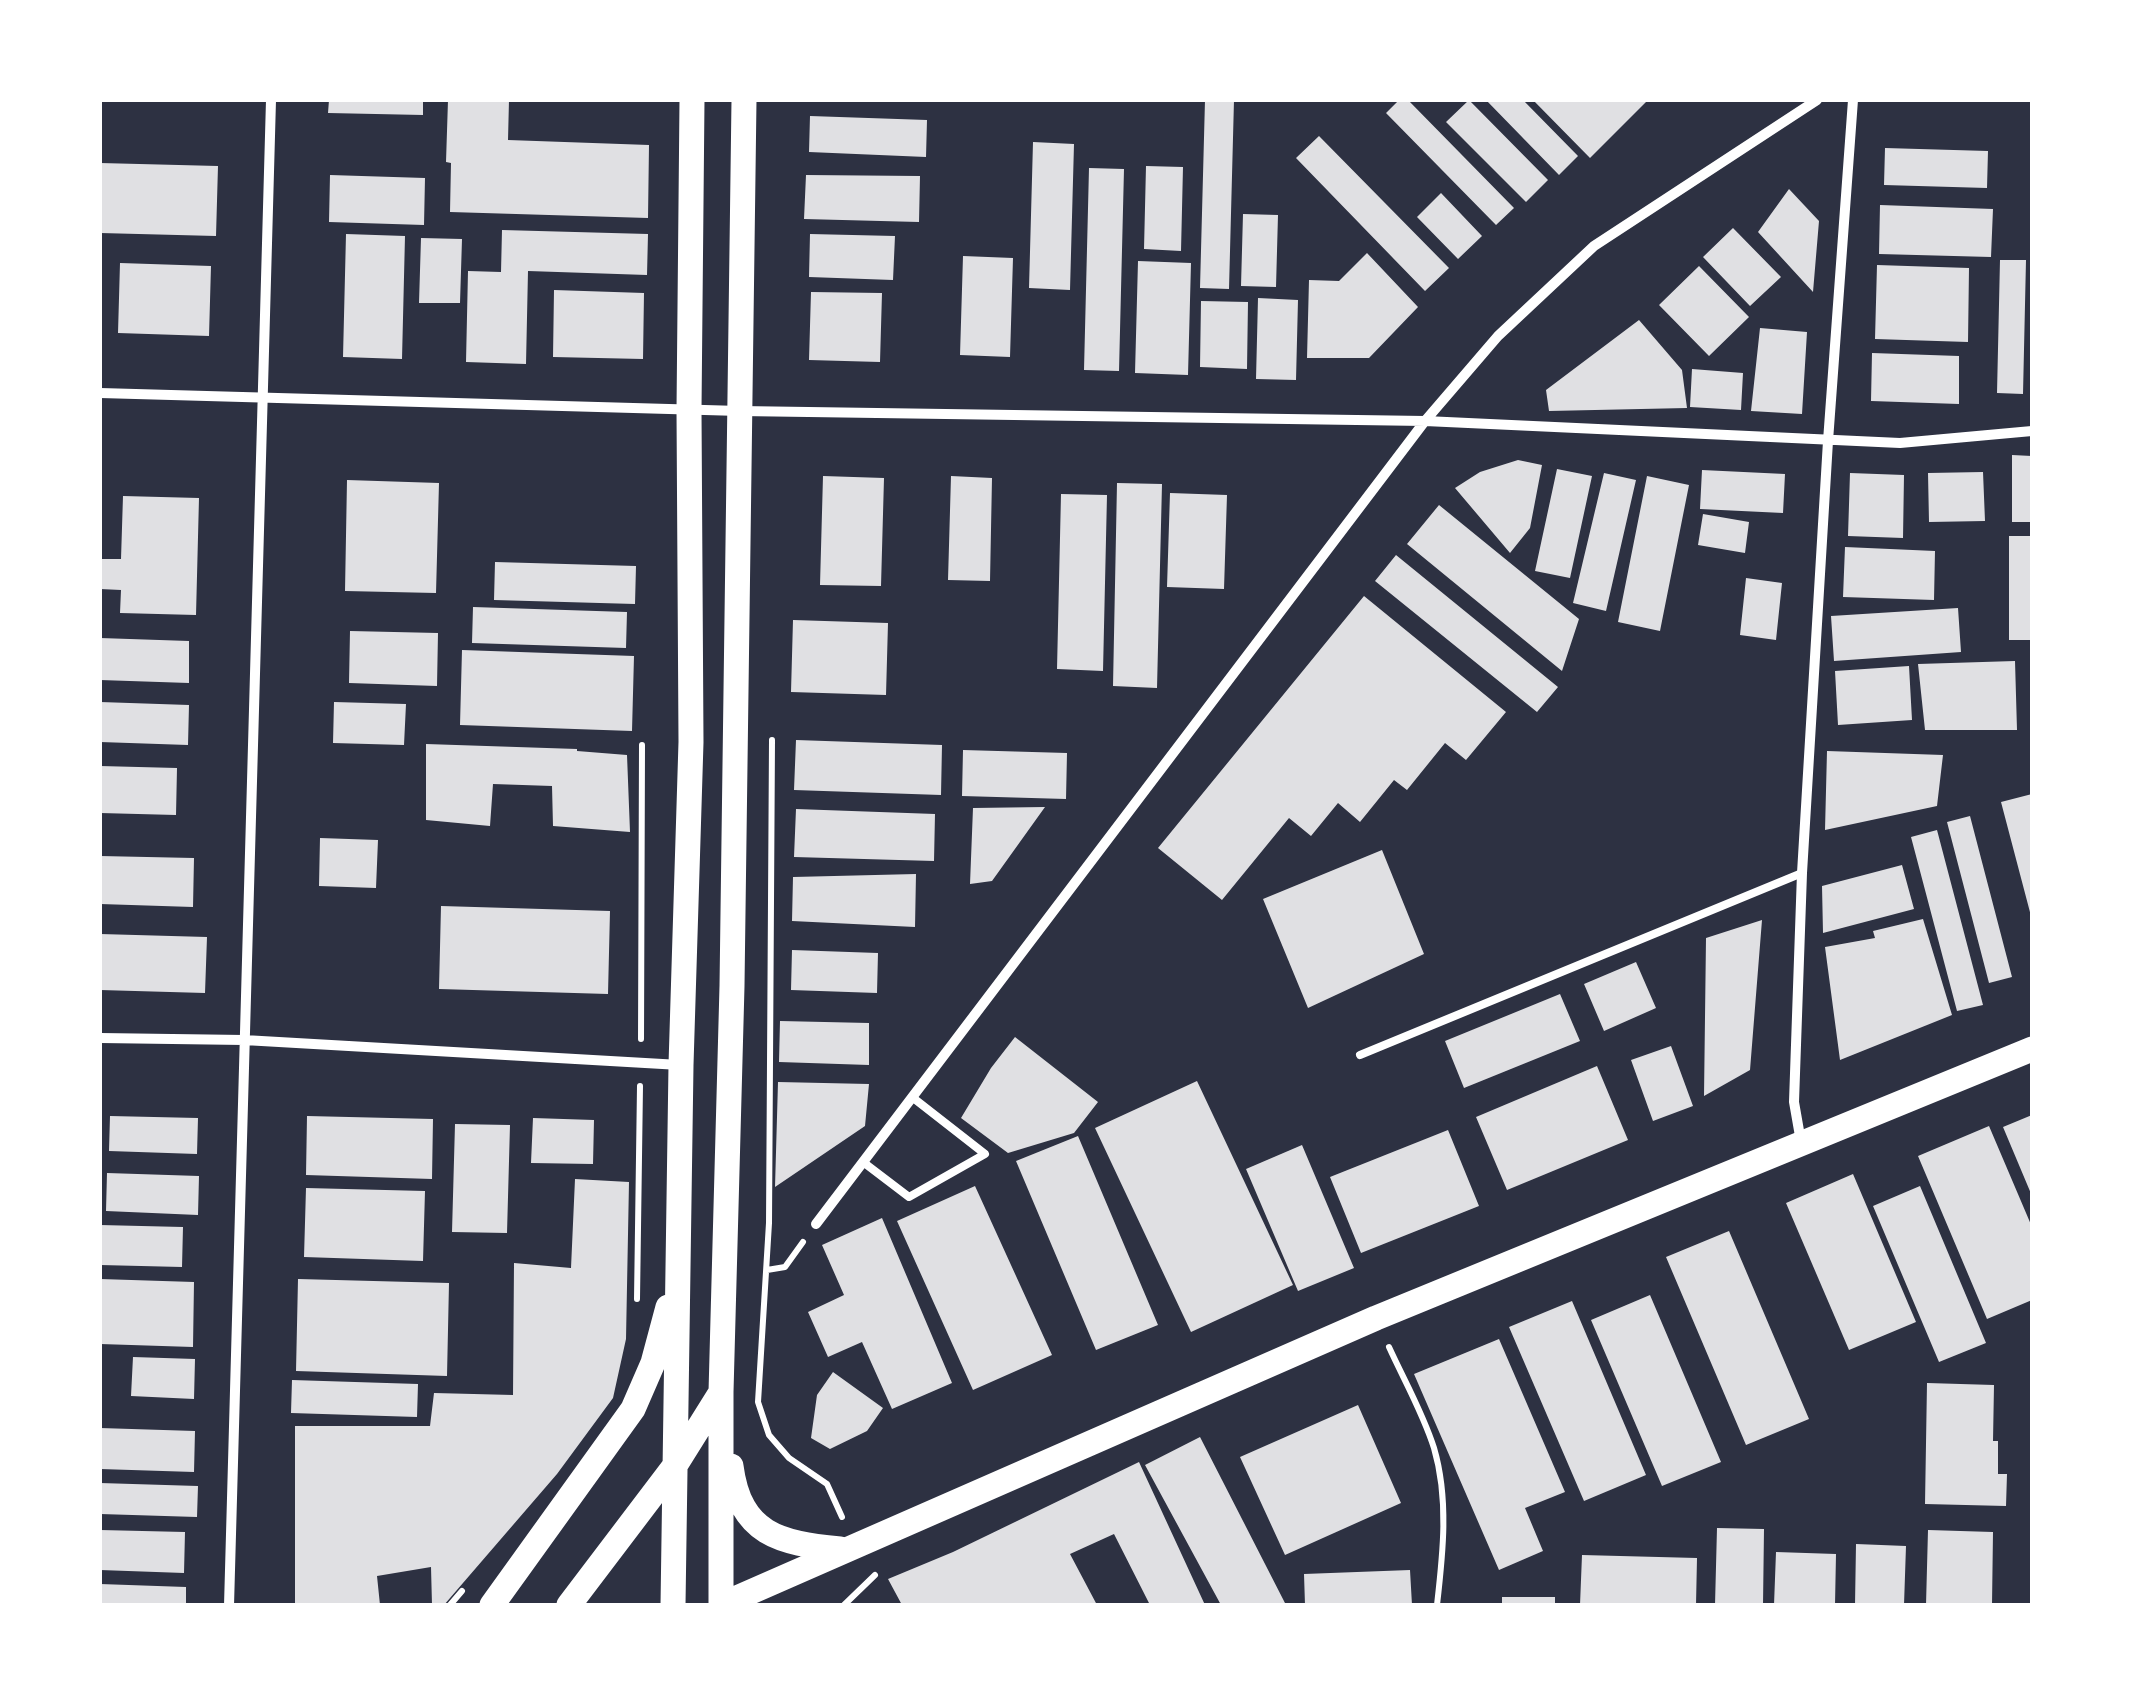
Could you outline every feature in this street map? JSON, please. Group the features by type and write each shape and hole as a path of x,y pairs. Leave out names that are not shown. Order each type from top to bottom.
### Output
{"main road":[{"path":"673,1605 681,1065 691,742 688,410 692,100"},
{"path":"744,100 732,986 721,1392 721,1605 1376,1318 2032,1049"},
{"path":"492,1605 633,1409 653,1363 678,1269"},
{"path":"569,1605 676,1464 721,1392"},
{"path":"721,1392 734,1488 747,1518 775,1538 802,1545 849,1547"}],"street":[{"path":"229,1605 271,100"},
{"path":"816,1224 1425,421 1498,336 1594,246 1818,100"},
{"path":"1801,1142 1794,1102 1802,873 1853,100"},
{"path":"100,393 688,410 1425,421 1900,443 2032,430"},
{"path":"100,1038 244,1040 681,1065"}],"lane":[{"path":"1360,1055 1802,873"},
{"path":"862,1162 909,1197 985,1154 912,1097"}],"path":[{"path":"772,740 767,1270 758,1402 770,1436 789,1458 827,1484 849,1547"},
{"path":"637,1300 642,745"},
{"path":"767,1270 785,1267 816,1224"},
{"path":"1376,1318 1433,1446 1442,1483 1444,1509 1437,1605"},
{"path":"450,1605 463,1590"}],"building":[{"path":"329,100 423,100 423,115 328,113"},
{"path":"448,100 509,100 508,140 649,145 648,218 450,212 451,163 446,162"},
{"path":"1205,100 1234,100 1229,289 1200,288"},
{"path":"1399,100 1408,100 1514,208 1496,225 1386,113"},
{"path":"1469,100 1548,180 1526,202 1446,122"},
{"path":"1486,100 1523,100 1578,156 1559,175"},
{"path":"1533,100 1648,100 1590,158"},
{"path":"810,116 927,120 926,157 809,152"},
{"path":"1319,136 1449,268 1425,291 1296,158"},
{"path":"1033,142 1074,144 1070,290 1029,288"},
{"path":"1885,148 1988,151 1987,188 1884,185"},
{"path":"100,163 218,166 216,236 100,233"},
{"path":"1146,166 1183,167 1181,251 1144,249"},
{"path":"1089,168 1124,169 1119,371 1084,370"},
{"path":"330,175 425,178 424,225 329,222"},
{"path":"806,175 920,176 919,222 804,219"},
{"path":"1789,189 1819,221 1813,292 1758,232"},
{"path":"1441,193 1482,236 1458,259 1417,217"},
{"path":"1880,205 1993,209 1991,257 1879,254"},
{"path":"1243,214 1278,215 1276,287 1241,286"},
{"path":"1733,228 1781,277 1750,306 1703,257"},
{"path":"502,230 648,234 647,275 528,271 526,364 466,362 468,271 501,272"},
{"path":"346,234 405,236 402,359 343,357"},
{"path":"810,234 895,236 893,280 809,277"},
{"path":"421,238 462,239 460,303 419,303"},
{"path":"1367,253 1418,307 1369,358 1307,358 1309,280 1339,281"},
{"path":"963,256 1013,258 1010,357 960,355"},
{"path":"2000,260 2026,260 2023,394 1997,393"},
{"path":"1138,261 1191,263 1188,375 1135,373"},
{"path":"120,263 211,266 209,336 118,333"},
{"path":"1877,265 1969,268 1968,342 1875,339"},
{"path":"1699,266 1749,317 1709,356 1659,305"},
{"path":"554,290 644,293 643,359 553,357"},
{"path":"811,292 882,293 880,362 809,360"},
{"path":"1258,298 1298,300 1296,380 1256,379"},
{"path":"1201,301 1248,302 1247,369 1200,367"},
{"path":"1639,320 1682,370 1687,408 1549,411 1546,390"},
{"path":"1760,328 1807,332 1802,414 1751,411"},
{"path":"1872,353 1959,356 1959,404 1871,401"},
{"path":"1692,369 1743,373 1741,410 1690,407"},
{"path":"2012,455 2032,456 2032,522 2012,522"},
{"path":"1518,460 1542,465 1530,528 1510,553 1455,488 1480,472"},
{"path":"1557,469 1592,476 1570,578 1535,571"},
{"path":"1702,470 1785,474 1783,513 1700,509"},
{"path":"1983,472 1985,521 1929,522 1928,473"},
{"path":"1604,473 1636,480 1606,611 1573,603"},
{"path":"1850,473 1904,475 1903,538 1848,536"},
{"path":"823,476 884,478 881,586 820,585"},
{"path":"951,476 992,478 990,581 948,580"},
{"path":"1647,476 1689,485 1660,631 1618,622"},
{"path":"347,480 439,483 436,593 345,591"},
{"path":"1117,483 1162,484 1157,688 1113,686"},
{"path":"1170,493 1227,495 1224,589 1167,587"},
{"path":"1061,494 1107,495 1103,671 1057,669"},
{"path":"123,496 199,498 196,615 120,613 121,590 100,589 100,559 121,559"},
{"path":"1439,505 1579,619 1562,671 1407,544"},
{"path":"1703,514 1749,522 1745,553 1698,545"},
{"path":"2009,536 2032,536 2032,640 2009,640"},
{"path":"1845,547 1935,551 1934,600 1843,597"},
{"path":"1396,555 1558,687 1537,712 1375,581"},
{"path":"495,562 636,566 635,604 494,600"},
{"path":"1746,578 1782,583 1776,640 1740,635"},
{"path":"1364,596 1506,712 1466,760 1445,743 1407,790 1394,780 1360,822 1338,803 1311,836 1289,818 1222,900 1158,848"},
{"path":"473,607 627,612 626,648 472,643"},
{"path":"1958,608 1961,652 1834,661 1831,616"},
{"path":"793,620 888,623 886,695 791,692"},
{"path":"350,631 438,633 437,686 349,683"},
{"path":"100,638 189,641 189,683 100,680"},
{"path":"462,650 634,656 632,731 460,725"},
{"path":"2015,661 2017,730 1925,730 1918,664"},
{"path":"1909,666 1912,720 1838,725 1835,671"},
{"path":"100,702 189,705 188,745 100,742"},
{"path":"334,702 406,704 404,745 333,743"},
{"path":"796,740 942,745 941,795 794,790"},
{"path":"426,744 577,749 627,755 630,832 553,826 552,786 493,784 490,826 426,820"},
{"path":"963,750 1067,753 1066,799 962,796"},
{"path":"1827,751 1943,755 1937,806 1825,830"},
{"path":"100,766 177,768 176,815 100,813"},
{"path":"2032,794 2032,916 2031,916 2001,802"},
{"path":"1045,807 992,881 970,884 973,808"},
{"path":"796,809 935,814 934,861 794,857"},
{"path":"1970,816 2012,977 1989,983 1947,822"},
{"path":"1937,830 1983,1005 1957,1011 1911,837"},
{"path":"320,838 378,840 376,888 319,886"},
{"path":"1382,850 1424,954 1308,1008 1263,899"},
{"path":"100,856 194,858 193,907 100,904"},
{"path":"1902,865 1914,909 1823,933 1822,886"},
{"path":"916,874 915,927 792,921 793,877"},
{"path":"441,906 610,911 608,994 439,989"},
{"path":"1923,919 1952,1015 1840,1060 1825,947 1875,938 1873,931"},
{"path":"1762,920 1750,1070 1704,1096 1706,938"},
{"path":"100,934 207,937 205,993 100,990"},
{"path":"792,950 878,953 877,993 791,990"},
{"path":"1636,962 1656,1008 1604,1031 1584,984"},
{"path":"1560,994 1580,1041 1464,1088 1445,1041"},
{"path":"780,1021 869,1023 869,1065 779,1062"},
{"path":"1015,1037 1098,1102 1074,1133 1008,1153 961,1118"},
{"path":"1671,1046 1693,1106 1653,1121 1631,1060"},
{"path":"1597,1066 1628,1140 1507,1190 1476,1117"},
{"path":"1197,1081 1293,1285 1191,1332 1095,1128"},
{"path":"778,1082 869,1084 865,1126 775,1187"},
{"path":"2032,1115 2032,1196 2003,1127"},
{"path":"110,1116 198,1118 197,1154 109,1151"},
{"path":"307,1116 433,1119 432,1179 306,1175"},
{"path":"533,1118 594,1120 593,1164 531,1163"},
{"path":"455,1124 510,1125 507,1233 452,1232"},
{"path":"1989,1126 2032,1227 2032,1300 1987,1319 1918,1156"},
{"path":"1448,1130 1479,1206 1361,1253 1330,1177"},
{"path":"1078,1136 1158,1325 1096,1350 1016,1161"},
{"path":"1302,1145 1354,1268 1298,1291 1246,1169"},
{"path":"107,1173 199,1176 198,1215 106,1211"},
{"path":"1853,1174 1916,1322 1849,1350 1786,1203"},
{"path":"575,1179 629,1182 626,1339 613,1398 557,1474 444,1605 432,1605 431,1567 377,1576 380,1605 295,1605 295,1426 430,1426 434,1393 513,1395 514,1263 571,1268"},
{"path":"975,1186 1052,1355 973,1390 897,1221"},
{"path":"1920,1186 1986,1343 1939,1362 1873,1206"},
{"path":"306,1188 425,1191 423,1261 304,1257"},
{"path":"882,1218 952,1383 892,1409 862,1342 828,1357 808,1312 844,1295 822,1245"},
{"path":"100,1225 183,1227 182,1267 100,1265"},
{"path":"1729,1231 1809,1419 1746,1445 1666,1257"},
{"path":"100,1279 194,1282 193,1347 100,1344"},
{"path":"298,1279 449,1283 447,1376 296,1371"},
{"path":"1650,1295 1721,1462 1662,1486 1591,1320"},
{"path":"1572,1301 1646,1475 1584,1501 1509,1327"},
{"path":"1499,1339 1565,1492 1525,1508 1543,1551 1499,1570 1414,1374"},
{"path":"133,1357 195,1359 194,1399 131,1396"},
{"path":"833,1372 883,1408 867,1431 830,1449 811,1438 817,1395"},
{"path":"292,1380 418,1384 417,1417 291,1413"},
{"path":"1927,1383 1994,1385 1993,1441 1998,1441 1998,1474 2007,1474 2006,1506 1925,1504"},
{"path":"1358,1405 1401,1503 1285,1555 1240,1457"},
{"path":"100,1428 195,1431 194,1472 100,1469"},
{"path":"1200,1437 1286,1605 1221,1605 1145,1465"},
{"path":"1139,1462 1205,1605 1150,1605 1114,1534 1070,1554 1097,1605 902,1605 888,1579 953,1552"},
{"path":"100,1483 198,1486 197,1517 100,1514"},
{"path":"1717,1528 1764,1529 1763,1605 1715,1605"},
{"path":"100,1530 185,1532 184,1573 100,1570"},
{"path":"1928,1530 1993,1532 1992,1605 1926,1605"},
{"path":"1856,1544 1906,1546 1904,1605 1855,1605"},
{"path":"1776,1552 1836,1554 1835,1605 1774,1605"},
{"path":"1582,1555 1697,1558 1696,1605 1580,1605"},
{"path":"1410,1570 1412,1605 1305,1605 1304,1574"},
{"path":"100,1584 186,1587 186,1605 100,1605"},
{"path":"1502,1597 1555,1597 1555,1605 1502,1605"}]}
